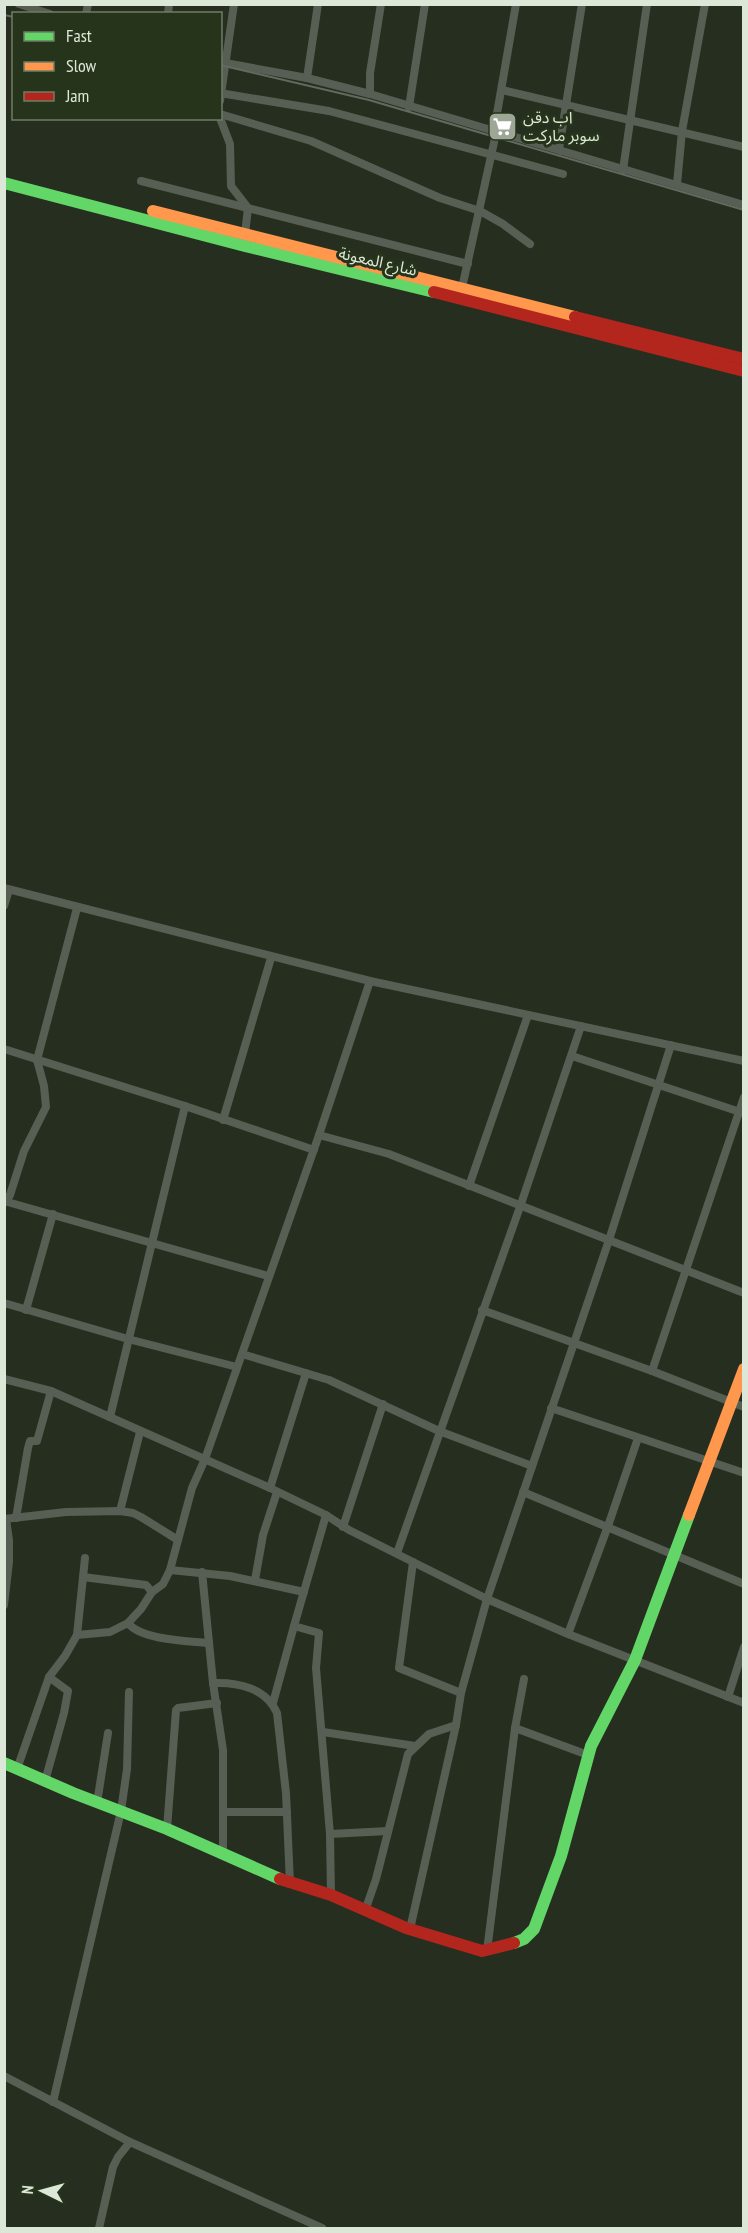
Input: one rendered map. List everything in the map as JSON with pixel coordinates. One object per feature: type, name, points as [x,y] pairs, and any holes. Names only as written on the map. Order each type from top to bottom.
[{"type":"main road","name":"شارع المعونة","points":[[4,173],[744,359]]},
{"type":"main road","name":"شارع المعونة","points":[[4,183],[244,246],[744,371]]},
{"type":"main road","points":[[4,1763],[97,1803],[167,1829],[290,1884],[331,1895],[410,1929],[477,1950],[487,1951],[517,1943],[529,1936],[534,1929],[561,1856],[588,1755],[599,1727],[635,1660],[744,1369]]},
{"type":"street","points":[[19,4],[44,12]]},
{"type":"street","points":[[222,79],[234,4]]},
{"type":"street","points":[[307,78],[318,4]]},
{"type":"street","points":[[370,94],[370,73],[381,4]]},
{"type":"street","points":[[409,107],[425,4]]},
{"type":"street","points":[[462,288],[496,133],[495,126],[516,4]]},
{"type":"street","points":[[561,151],[559,149],[582,4]]},
{"type":"street","points":[[623,170],[647,4]]},
{"type":"street","points":[[677,184],[682,132],[705,4]]},
{"type":"street","points":[[223,63],[307,78],[370,94],[744,205]]},
{"type":"street","points":[[502,90],[744,147]]},
{"type":"street","points":[[222,95],[329,111],[563,174]]},
{"type":"street","points":[[222,117],[311,141],[440,198],[480,211],[503,224],[530,244]]},
{"type":"street","points":[[221,120],[230,144],[231,186],[248,208],[245,234]]},
{"type":"street","points":[[141,181],[468,264]]},
{"type":"street","points":[[4,906],[7,889],[271,958],[370,981],[744,1060]]},
{"type":"street","points":[[77,908],[37,1060],[44,1086],[46,1107],[24,1151],[10,1195],[5,1202],[268,1276]]},
{"type":"street","points":[[223,1120],[271,958]]},
{"type":"street","points":[[77,1635],[110,1632],[128,1623],[152,1592],[163,1584],[170,1570],[192,1488],[205,1459],[314,1150],[370,981]]},
{"type":"street","points":[[469,1186],[528,1015]]},
{"type":"street","points":[[397,1553],[582,1026]]},
{"type":"street","points":[[410,1929],[456,1725],[461,1693],[487,1599],[609,1240],[671,1045]]},
{"type":"street","points":[[4,1049],[185,1106],[314,1150]]},
{"type":"street","points":[[572,1056],[741,1112]]},
{"type":"street","points":[[652,1371],[741,1112],[744,1097]]},
{"type":"street","points":[[110,1417],[185,1106]]},
{"type":"street","points":[[319,1135],[389,1154],[744,1293]]},
{"type":"street","points":[[26,1310],[53,1214]]},
{"type":"street","points":[[4,1303],[128,1339],[237,1367]]},
{"type":"street","points":[[482,1310],[574,1342],[744,1407]]},
{"type":"street","points":[[242,1354],[329,1380],[440,1431],[532,1466]]},
{"type":"street","points":[[255,1580],[273,1490],[306,1373]]},
{"type":"street","points":[[4,1379],[51,1391],[326,1515],[343,1527],[487,1599],[568,1634],[744,1703]]},
{"type":"street","points":[[16,1518],[28,1448],[30,1441],[37,1441],[51,1391]]},
{"type":"street","points":[[343,1527],[383,1404]]},
{"type":"street","points":[[551,1408],[744,1473]]},
{"type":"street","points":[[120,1511],[140,1432]]},
{"type":"street","points":[[568,1634],[638,1438]]},
{"type":"street","points":[[523,1492],[744,1584]]},
{"type":"street","points":[[4,1605],[9,1562],[9,1540],[5,1519],[66,1512],[133,1512],[178,1540]]},
{"type":"street","points":[[273,1703],[326,1515]]},
{"type":"street","points":[[17,1769],[49,1677],[77,1635],[85,1558]]},
{"type":"street","points":[[413,1562],[399,1668],[461,1693]]},
{"type":"street","points":[[170,1570],[255,1580],[304,1592]]},
{"type":"street","points":[[202,1572],[208,1643],[223,1750],[223,1854]]},
{"type":"street","points":[[83,1577],[146,1585],[152,1592]]},
{"type":"street","points":[[128,1623],[133,1630],[146,1634],[208,1643]]},
{"type":"street","points":[[294,1626],[319,1633],[316,1668],[330,1834],[331,1895]]},
{"type":"street","points":[[728,1697],[744,1647]]},
{"type":"street","points":[[45,1781],[62,1722],[68,1691],[49,1677]]},
{"type":"street","points":[[487,1951],[515,1728],[524,1678]]},
{"type":"street","points":[[213,1683],[240,1683],[265,1696],[273,1703],[279,1720],[287,1812],[290,1884]]},
{"type":"street","points":[[53,2102],[121,1811],[127,1769],[129,1692]]},
{"type":"street","points":[[167,1829],[176,1710],[217,1703]]},
{"type":"street","points":[[365,1911],[376,1879],[405,1760],[415,1746],[429,1734],[456,1725]]},
{"type":"street","points":[[515,1728],[588,1755]]},
{"type":"street","points":[[323,1732],[415,1746]]},
{"type":"street","points":[[97,1803],[108,1733]]},
{"type":"street","points":[[223,1812],[287,1812]]},
{"type":"street","points":[[330,1834],[387,1831]]},
{"type":"street","points":[[4,2076],[130,2142],[322,2229]]},
{"type":"street","points":[[99,2229],[113,2167],[117,2157],[130,2142]]},
{"type":"railway","points":[[4,15],[12,17]]},
{"type":"railway","points":[[222,65],[369,100],[744,210]]},
{"type":"traffic: fast","points":[[4,183],[245,246],[434,292]]},
{"type":"traffic: fast","points":[[514,1943],[524,1939],[534,1929],[561,1856],[591,1746],[635,1660],[689,1515]]},
{"type":"traffic: fast","points":[[4,1763],[73,1793],[167,1829],[280,1879]]},
{"type":"traffic: slow","points":[[153,211],[575,317]]},
{"type":"traffic: slow","points":[[689,1515],[744,1369]]},
{"type":"traffic: jam","points":[[434,292],[744,371]]},
{"type":"traffic: jam","points":[[575,317],[744,359]]},
{"type":"traffic: jam","points":[[280,1879],[331,1895],[406,1928],[482,1951],[514,1943]]},
{"type":"place","name":"اب دقن سوبر ماركت","points":[[502,126]]}]
